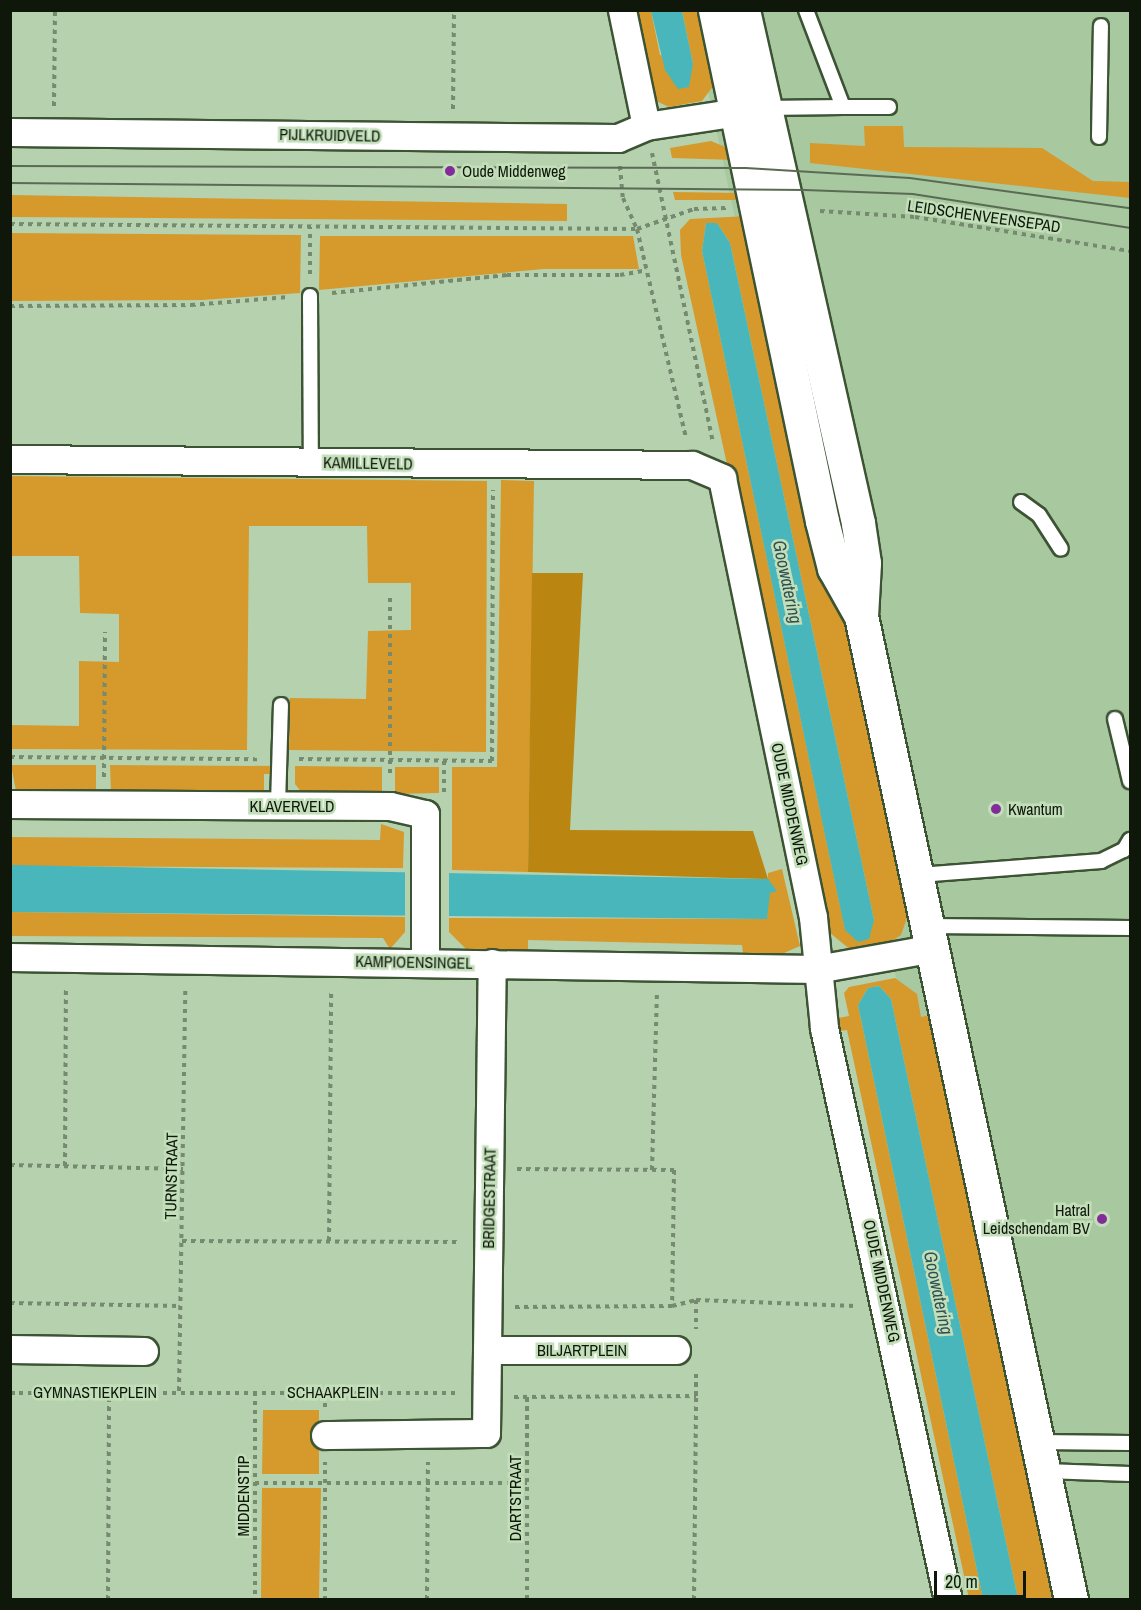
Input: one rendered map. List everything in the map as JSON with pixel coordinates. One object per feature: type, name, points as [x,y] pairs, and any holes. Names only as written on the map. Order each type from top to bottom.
[{"type":"street","points":[[622,10],[646,126]]},
{"type":"street","points":[[715,10],[749,110],[858,523],[864,563],[861,616],[932,937],[1071,1599]]},
{"type":"street","points":[[743,10],[755,208],[834,568],[861,616]]},
{"type":"street","name":"PIJLKRUIDVELD","points":[[10,132],[618,138],[646,126],[749,110]]},
{"type":"street","name":"KAMILLEVELD","points":[[10,459],[692,465],[722,478]]},
{"type":"street","name":"OUDE MIDDENWEG","points":[[722,478],[813,917],[824,1028],[948,1599]]},
{"type":"street","name":"KLAVERVELD","points":[[10,804],[390,806],[425,814],[424,962]]},
{"type":"street","name":"KAMPIOENSINGEL","points":[[10,957],[658,964],[817,969],[932,937]]},
{"type":"street","name":"BRIDGESTRAAT","points":[[429,1434],[486,1433],[492,963]]},
{"type":"street","points":[[10,1349],[144,1351]]},
{"type":"street","name":"BILJARTPLEIN","points":[[487,1350],[676,1350]]},
{"type":"street","points":[[325,1435],[429,1434]]},
{"type":"lane","points":[[806,10],[843,107]]},
{"type":"lane","points":[[1099,137],[1101,26]]},
{"type":"lane","points":[[749,110],[889,107]]},
{"type":"lane","points":[[310,296],[310,462]]},
{"type":"lane","points":[[1020,502],[1039,515],[1061,549]]},
{"type":"lane","points":[[278,806],[281,705]]},
{"type":"lane","points":[[1115,719],[1131,782]]},
{"type":"lane","points":[[918,875],[1101,861],[1124,850],[1131,840]]},
{"type":"lane","points":[[932,937],[1131,928]]},
{"type":"lane","points":[[1042,1456],[1131,1443]]},
{"type":"lane","points":[[1042,1456],[1131,1474]]},
{"type":"path","points":[[53,133],[55,10]]},
{"type":"path","points":[[453,136],[454,10]]},
{"type":"path","points":[[646,126],[722,478]]},
{"type":"path","points":[[10,224],[637,229],[666,223],[694,209],[755,208]]},
{"type":"path","name":"LEIDSCHENVEENSEPAD","points":[[833,212],[915,217],[1131,251]]},
{"type":"path","points":[[310,227],[310,296]]},
{"type":"path","points":[[10,757],[492,761],[492,492]]},
{"type":"path","points":[[390,598],[390,806]]},
{"type":"path","points":[[104,805],[105,632]]},
{"type":"path","points":[[64,1166],[67,958]]},
{"type":"path","name":"TURNSTRAAT","points":[[179,1391],[185,960]]},
{"type":"path","points":[[329,1241],[332,961]]},
{"type":"path","points":[[652,1170],[658,964]]},
{"type":"path","points":[[10,1165],[183,1169]]},
{"type":"path","points":[[489,1169],[674,1170],[672,1306]]},
{"type":"path","points":[[182,1241],[489,1242]]},
{"type":"path","points":[[488,1307],[672,1306],[696,1300],[859,1306]]},
{"type":"path","points":[[10,1303],[179,1306]]},
{"type":"path","name":"SCHAAKPLEIN","points":[[179,1391],[467,1393],[486,1398]]},
{"type":"path","name":"GYMNASTIEKPLEIN","points":[[10,1393],[179,1391]]},
{"type":"path","name":"MIDDENSTIP","points":[[255,1392],[255,1599]]},
{"type":"path","points":[[108,1599],[110,1393]]},
{"type":"path","points":[[325,1393],[325,1599]]},
{"type":"path","points":[[694,1599],[696,1396]]},
{"type":"path","name":"DARTSTRAAT","points":[[527,1397],[527,1599]]},
{"type":"path","points":[[427,1599],[429,1434]]},
{"type":"path","points":[[255,1483],[527,1483]]},
{"type":"shaded area","points":[[632,11],[651,11],[660,55],[693,64],[682,11],[708,11],[717,81],[702,101],[669,107],[656,101]]},
{"type":"shaded area","points":[[691,11],[1130,11],[1130,1599],[1028,1599]]},
{"type":"shaded area","points":[[864,126],[903,126],[904,147],[1042,148],[1093,181],[1130,182],[1130,198],[810,163],[810,143],[865,146]]},
{"type":"shaded area","points":[[711,141],[730,149],[735,160],[672,158],[670,148]]},
{"type":"shaded area","points":[[673,192],[743,193],[745,200],[675,200]]},
{"type":"shaded area","points":[[11,195],[567,204],[567,221],[11,217]]},
{"type":"shaded area","points":[[748,216],[848,620],[907,918],[901,935],[885,945],[852,951],[830,933],[681,255],[680,230],[690,219]],"holes":[[[706,223],[717,223],[730,243],[874,920],[858,941],[845,929],[702,251]]]},
{"type":"shaded area","points":[[11,233],[301,235],[300,293],[202,300],[11,301]]},
{"type":"shaded area","points":[[320,236],[633,236],[639,269],[544,269],[319,290]]},
{"type":"shaded area","points":[[11,476],[487,481],[486,752],[289,750],[290,698],[366,699],[368,631],[411,630],[411,583],[368,583],[367,526],[249,526],[247,750],[11,749],[11,725],[79,726],[79,661],[119,662],[119,614],[80,613],[79,556],[11,556]]},
{"type":"shaded area","points":[[501,480],[534,481],[528,872],[452,870],[452,767],[497,767]]},
{"type":"shaded area","points":[[532,573],[583,573],[570,830],[753,831],[768,879],[528,872]]},
{"type":"shaded area","points":[[11,765],[96,765],[96,791],[16,791]]},
{"type":"shaded area","points":[[110,765],[275,766],[275,774],[264,774],[264,793],[111,792]]},
{"type":"shaded area","points":[[295,766],[382,767],[382,794],[302,793],[295,784]]},
{"type":"shaded area","points":[[395,767],[439,767],[439,793],[395,794]]},
{"type":"shaded area","points":[[381,824],[404,832],[403,868],[11,866],[11,837],[380,840]]},
{"type":"shaded area","points":[[782,869],[800,946],[784,953],[743,953],[742,945],[528,940],[528,950],[467,950],[449,932],[449,918],[767,919],[768,873]]},
{"type":"shaded area","points":[[11,912],[405,917],[405,932],[390,949],[383,938],[11,936]]},
{"type":"shaded area","points":[[895,978],[917,994],[921,1017],[930,1015],[1054,1599],[1018,1599],[891,999],[879,986],[868,988],[858,1005],[983,1599],[969,1599],[847,1030],[840,1031],[838,1018],[849,1016],[844,993],[849,987]]},
{"type":"shaded area","points":[[263,1410],[319,1410],[319,1474],[262,1474]]},
{"type":"shaded area","points":[[262,1488],[321,1488],[319,1599],[261,1599]]},
{"type":"water","points":[[651,11],[682,11],[693,64],[689,87],[678,89],[665,70]]},
{"type":"water","name":"Goowatering","points":[[706,223],[717,223],[730,243],[874,920],[869,939],[858,942],[845,930],[702,251]]},
{"type":"water","points":[[11,865],[768,879],[777,891],[770,893],[767,919],[11,912]]},
{"type":"water","name":"Goowatering","points":[[879,986],[891,999],[1018,1599],[983,1599],[858,1005],[868,988]]},
{"type":"pier","points":[[405,865],[449,867],[449,921],[405,920]]},
{"type":"tram line","points":[[10,166],[746,168],[910,178],[1130,208]]},
{"type":"tram line","points":[[10,183],[805,190],[913,194],[1130,228]]},
{"type":"place","name":"Oude Middenweg","points":[[450,171]]},
{"type":"place","name":"Kwantum","points":[[996,809]]},
{"type":"place","name":"Hatral Leidschendam BV","points":[[1102,1219]]}]
